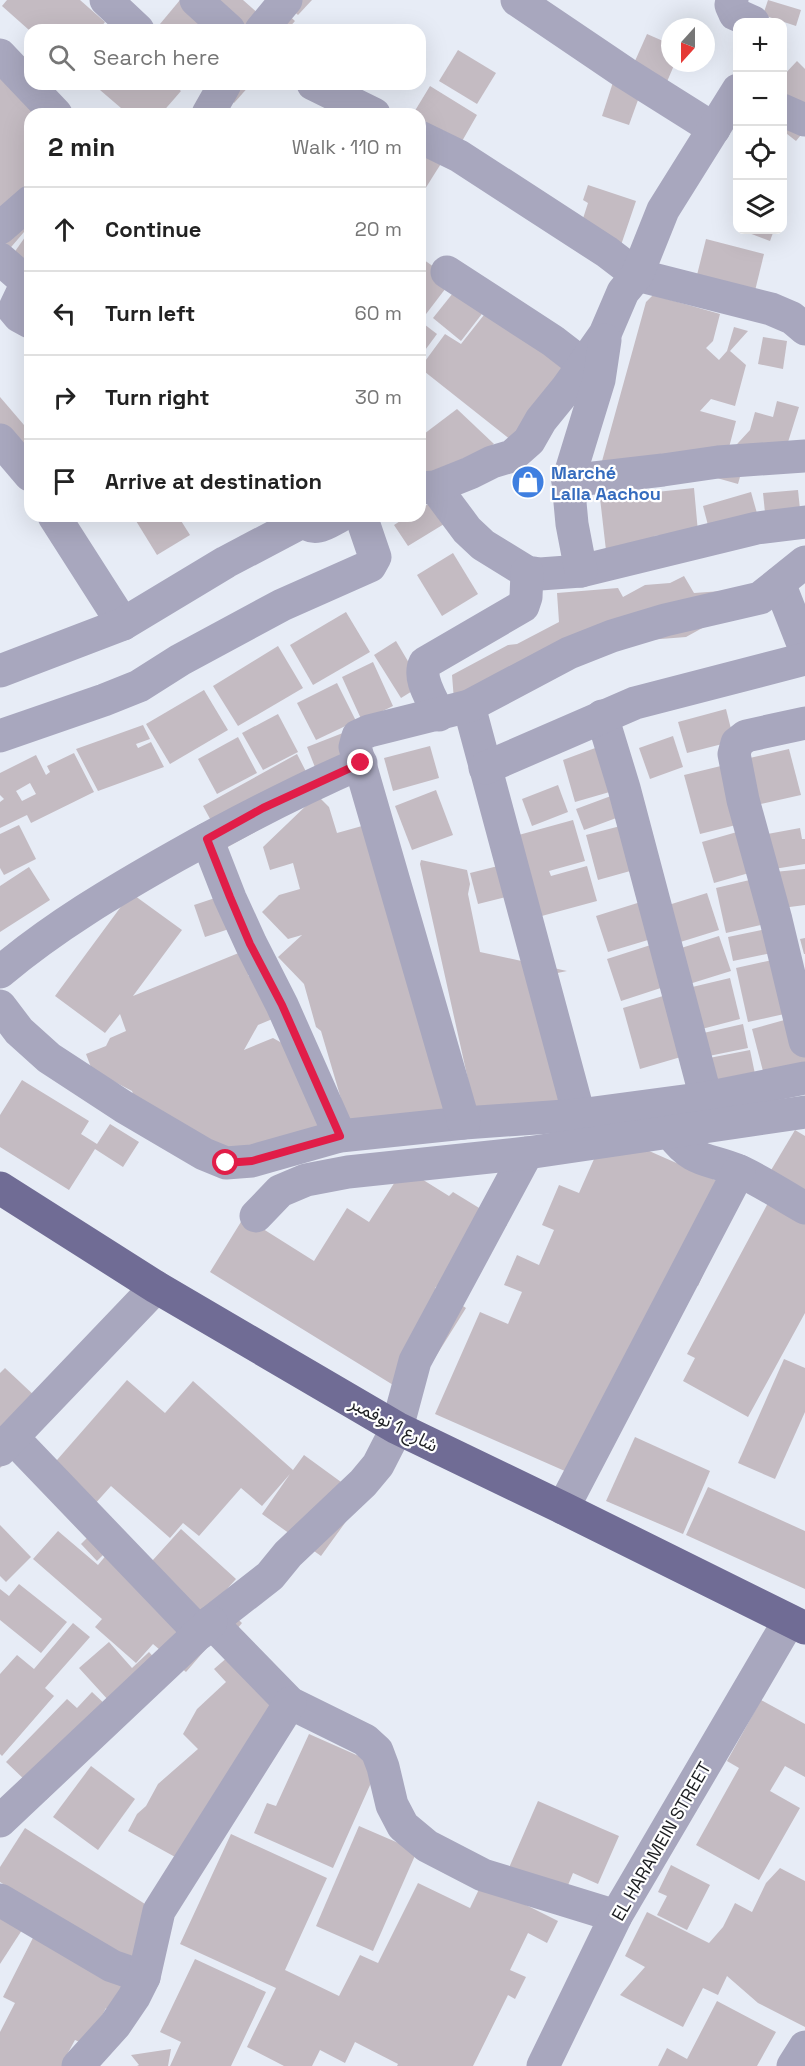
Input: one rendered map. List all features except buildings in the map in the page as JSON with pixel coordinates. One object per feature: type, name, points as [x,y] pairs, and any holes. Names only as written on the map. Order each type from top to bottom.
[{"type":"main road","name":"شارع 1 نوفمبر","points":[[0,1188],[156,1287],[397,1428],[797,1625]]},
{"type":"street","points":[[106,0],[132,24]]},
{"type":"street","points":[[196,0],[222,24]]},
{"type":"street","points":[[266,24],[286,0]]},
{"type":"street","points":[[517,0],[625,73],[714,129]]},
{"type":"street","points":[[732,0],[731,5],[735,14],[744,18]]},
{"type":"street","points":[[0,55],[24,80]]},
{"type":"street","points":[[33,90],[50,108]]},
{"type":"street","points":[[325,90],[362,108]]},
{"type":"street","points":[[733,98],[694,157],[663,210],[637,275],[617,302],[605,334],[541,420],[529,441],[513,456],[427,487],[483,545],[527,572],[552,574],[581,572],[757,528],[805,522]]},
{"type":"street","points":[[787,112],[805,120]]},
{"type":"street","points":[[426,140],[459,156],[607,252],[637,275],[771,309],[792,318],[805,329]]},
{"type":"street","points":[[0,228],[24,207]]},
{"type":"street","points":[[0,258],[22,278],[24,286],[15,310],[24,319]]},
{"type":"street","points":[[447,272],[553,341],[584,365]]},
{"type":"street","points":[[581,572],[572,524],[568,481],[599,380],[605,334]]},
{"type":"street","points":[[0,440],[24,468]]},
{"type":"street","points":[[568,481],[718,462],[805,456]]},
{"type":"street","points":[[57,522],[123,624]]},
{"type":"street","points":[[0,671],[123,624],[298,522]]},
{"type":"street","points":[[306,522],[309,526],[315,527],[326,522]]},
{"type":"street","points":[[0,736],[139,686],[180,660],[282,605],[370,566],[375,557],[363,522]]},
{"type":"street","points":[[464,1123],[355,747],[358,736],[362,733],[454,710],[569,653],[612,636],[665,620],[760,598],[805,562]]},
{"type":"street","points":[[527,572],[526,597],[523,606],[435,656],[423,666],[422,677],[454,710],[485,768],[579,1115]]},
{"type":"street","points":[[779,583],[805,649]]},
{"type":"street","points":[[485,768],[635,703],[805,658]]},
{"type":"street","points":[[602,716],[624,788],[706,1098]]},
{"type":"street","points":[[805,723],[746,736],[737,743],[734,754],[743,800],[776,920],[805,1041]]},
{"type":"street","points":[[0,972],[28,948],[87,907],[263,808],[361,763]]},
{"type":"street","points":[[207,839],[250,944],[282,1005],[340,1136]]},
{"type":"street","points":[[0,1006],[19,1031],[49,1058],[124,1107],[214,1159],[226,1163],[252,1161],[340,1136],[464,1123],[579,1115],[706,1098],[805,1078]]},
{"type":"street","points":[[256,1216],[280,1191],[306,1180],[348,1172],[527,1153],[805,1112]]},
{"type":"street","points":[[671,1133],[692,1155],[704,1161],[739,1171],[805,1208]]},
{"type":"street","points":[[0,1821],[205,1627],[270,1576],[288,1554],[363,1483],[378,1465],[397,1428],[415,1361],[527,1153]]},
{"type":"street","points":[[562,1508],[739,1171]]},
{"type":"street","points":[[156,1287],[6,1444],[290,1703],[365,1740],[377,1751],[392,1805],[403,1826],[427,1846],[483,1875],[616,1916]]},
{"type":"street","name":"EL HARAMEIN STREET","points":[[543,2066],[616,1916],[797,1625]]},
{"type":"street","points":[[78,2066],[115,2025],[134,1997],[144,1977],[159,1911],[290,1703]]},
{"type":"street","points":[[0,1900],[112,1966],[144,1977]]},
{"type":"street","points":[[793,2066],[805,2047]]},
{"type":"place","name":"Marché Lalla Aachou","points":[[528,482]]},
{"type":"route","points":[[226,1163],[252,1161],[340,1136],[282,1005],[250,944],[207,839],[263,808],[361,763]]}]
